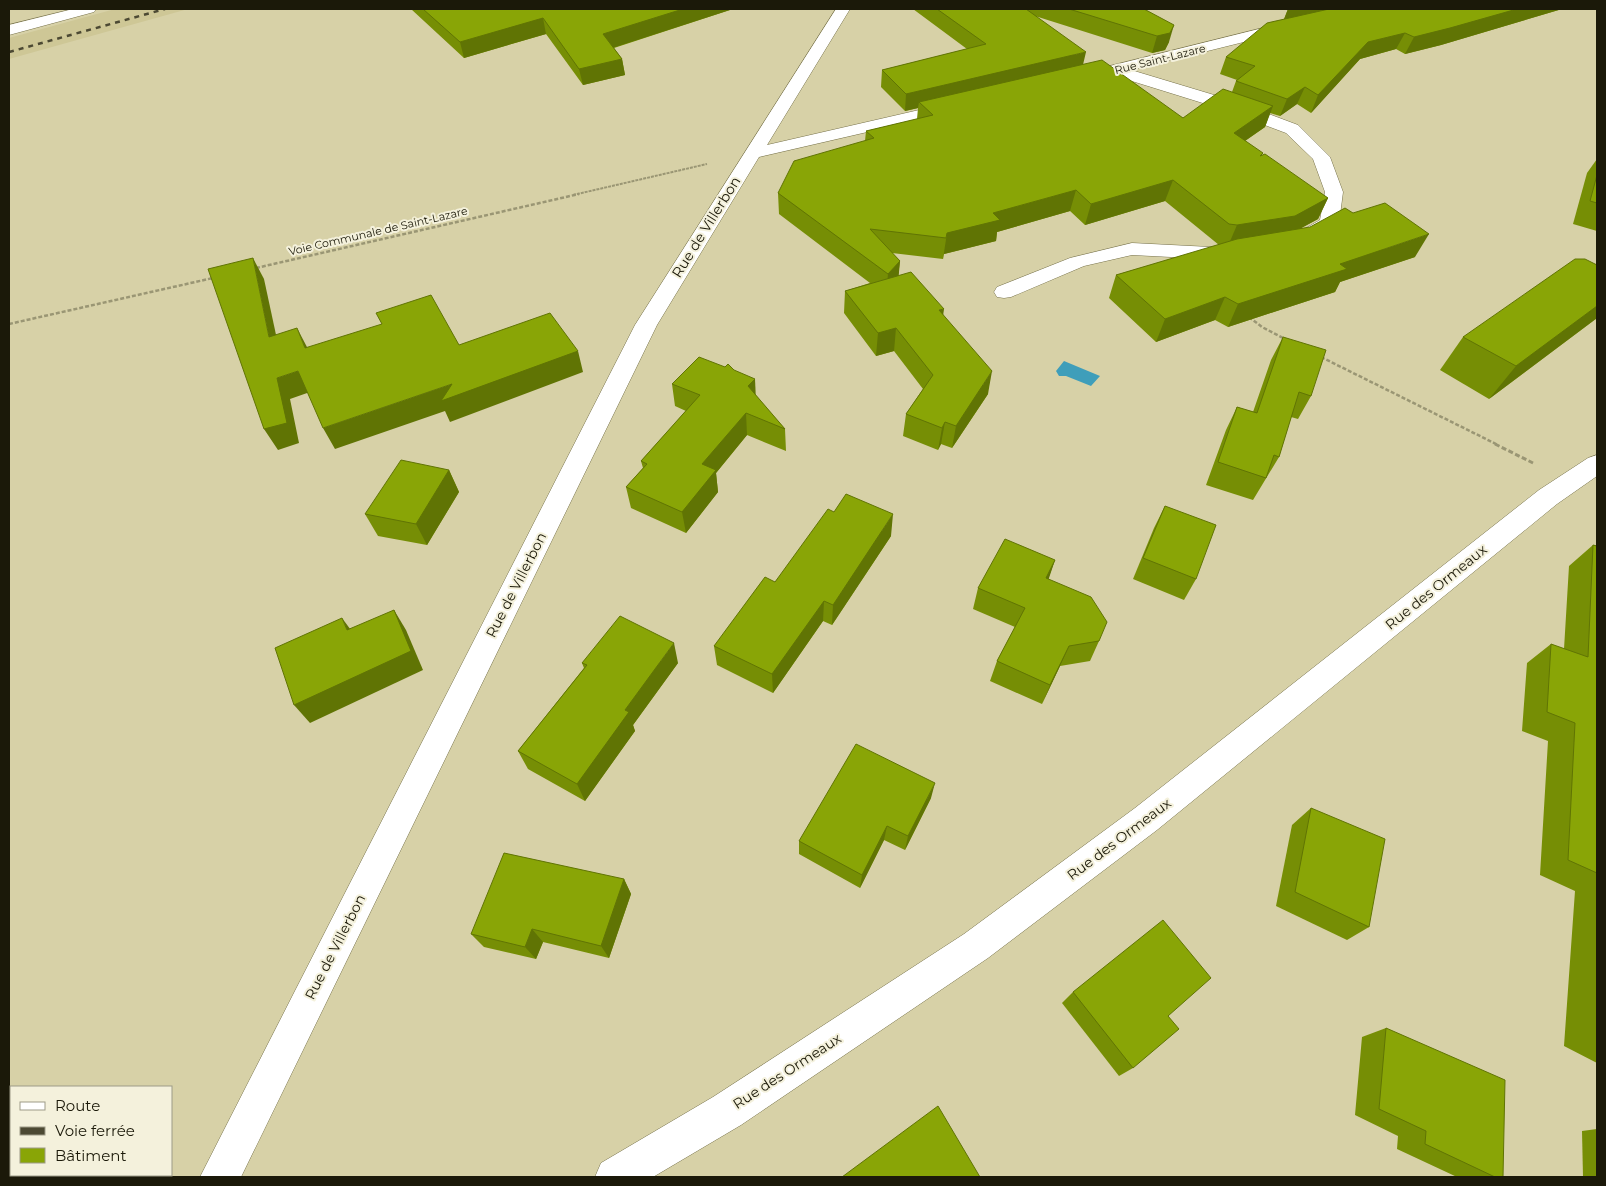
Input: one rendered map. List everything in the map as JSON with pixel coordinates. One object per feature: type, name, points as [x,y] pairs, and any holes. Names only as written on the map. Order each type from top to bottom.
[{"type":"street","points":[[9,30],[89,9]]},
{"type":"street","name":"Rue de Villerbon","points":[[220,1177],[646,325],[843,9]]},
{"type":"street","name":"Rue Saint-Lazare","points":[[1093,75],[1306,23]]},
{"type":"street","points":[[1112,70],[1228,105],[1292,129],[1321,157],[1334,192],[1329,223],[1291,244]]},
{"type":"street","points":[[751,154],[970,103]]},
{"type":"street","points":[[1004,292],[1077,262],[1132,249],[1228,254],[1246,252]]},
{"type":"street","name":"Rue des Ormeaux","points":[[615,1177],[727,1110],[976,946],[1146,819],[1548,497],[1597,464]]},
{"type":"path","name":"Voie Communale de Saint-Lazare","points":[[250,269],[751,154]]},
{"type":"path","points":[[9,324],[221,276]]},
{"type":"path","points":[[1246,315],[1262,327],[1288,340]]},
{"type":"path","points":[[1315,354],[1571,482]]},
{"type":"shaded area","points":[[115,9],[188,9],[9,59],[9,38]]},
{"type":"water","points":[[1064,361],[1100,376],[1091,386],[1066,376],[1059,376],[1056,371]]},
{"type":"building","points":[[423,9],[683,9],[603,34],[622,59],[579,69],[543,18],[460,42]]},
{"type":"building","points":[[937,9],[1026,9],[1086,52],[906,94],[882,70],[986,44]]},
{"type":"building","points":[[1069,9],[1144,9],[1174,25],[1170,33],[1157,36]]},
{"type":"building","points":[[1329,9],[1517,9],[1414,37],[1405,33],[1368,42],[1318,95],[1305,87],[1287,99],[1236,81],[1255,66],[1226,57],[1267,23]]},
{"type":"building","points":[[1102,60],[1183,118],[1223,89],[1273,106],[1234,133],[1263,153],[1260,156],[1265,154],[1328,198],[1295,216],[1237,225],[1229,224],[1173,180],[1091,204],[1076,190],[993,213],[1000,220],[947,233],[946,238],[870,229],[900,261],[888,274],[778,193],[794,161],[874,138],[866,131],[933,115],[919,102]]},
{"type":"building","points":[[1597,175],[1597,203],[1590,201]]},
{"type":"building","points":[[1385,203],[1429,234],[1340,264],[1347,269],[1238,304],[1225,297],[1165,319],[1116,275],[1237,239],[1310,227],[1345,208],[1353,213]]},
{"type":"building","points":[[253,258],[269,337],[297,328],[305,348],[382,324],[376,313],[431,295],[459,345],[550,313],[578,351],[441,401],[452,384],[323,428],[298,371],[277,378],[287,423],[264,429],[208,269]]},
{"type":"building","points":[[1575,259],[1585,259],[1597,265],[1597,306],[1516,366],[1463,337]]},
{"type":"building","points":[[911,272],[944,309],[939,310],[992,371],[956,426],[945,422],[942,428],[906,414],[933,375],[896,328],[878,333],[845,291]]},
{"type":"building","points":[[1283,337],[1326,350],[1311,396],[1299,392],[1279,457],[1274,455],[1266,478],[1218,462],[1237,407],[1257,413]]},
{"type":"building","points":[[699,357],[725,367],[728,364],[734,370],[755,379],[748,386],[785,429],[746,413],[702,464],[716,470],[682,512],[626,487],[647,464],[641,461],[700,395],[672,384]]},
{"type":"building","points":[[401,460],[449,470],[416,524],[365,514]]},
{"type":"building","points":[[846,494],[893,514],[833,605],[824,601],[772,674],[714,646],[765,577],[775,582],[828,509],[834,512]]},
{"type":"building","points":[[1165,506],[1216,525],[1196,579],[1143,558]]},
{"type":"building","points":[[1005,539],[1055,560],[1046,578],[1091,597],[1107,622],[1099,641],[1069,646],[1050,685],[997,661],[1025,608],[978,588]]},
{"type":"building","points":[[1593,545],[1597,546],[1597,873],[1568,860],[1575,723],[1547,712],[1551,644],[1588,657]]},
{"type":"building","points":[[394,610],[411,651],[294,705],[275,648],[342,618],[347,630]]},
{"type":"building","points":[[620,616],[674,643],[625,710],[629,712],[577,784],[518,751],[587,665],[582,663]]},
{"type":"building","points":[[856,744],[935,783],[908,836],[887,826],[862,875],[799,841]]},
{"type":"building","points":[[1311,808],[1385,839],[1369,927],[1295,892]]},
{"type":"building","points":[[504,853],[624,879],[601,946],[532,929],[525,947],[471,934]]},
{"type":"building","points":[[1163,920],[1211,978],[1168,1016],[1179,1029],[1133,1068],[1073,992]]},
{"type":"building","points":[[1386,1028],[1505,1080],[1503,1177],[1495,1177],[1425,1144],[1426,1131],[1379,1109]]},
{"type":"building","points":[[938,1106],[980,1177],[842,1177]]},
{"type":"railway","points":[[9,52],[165,9]]}]
